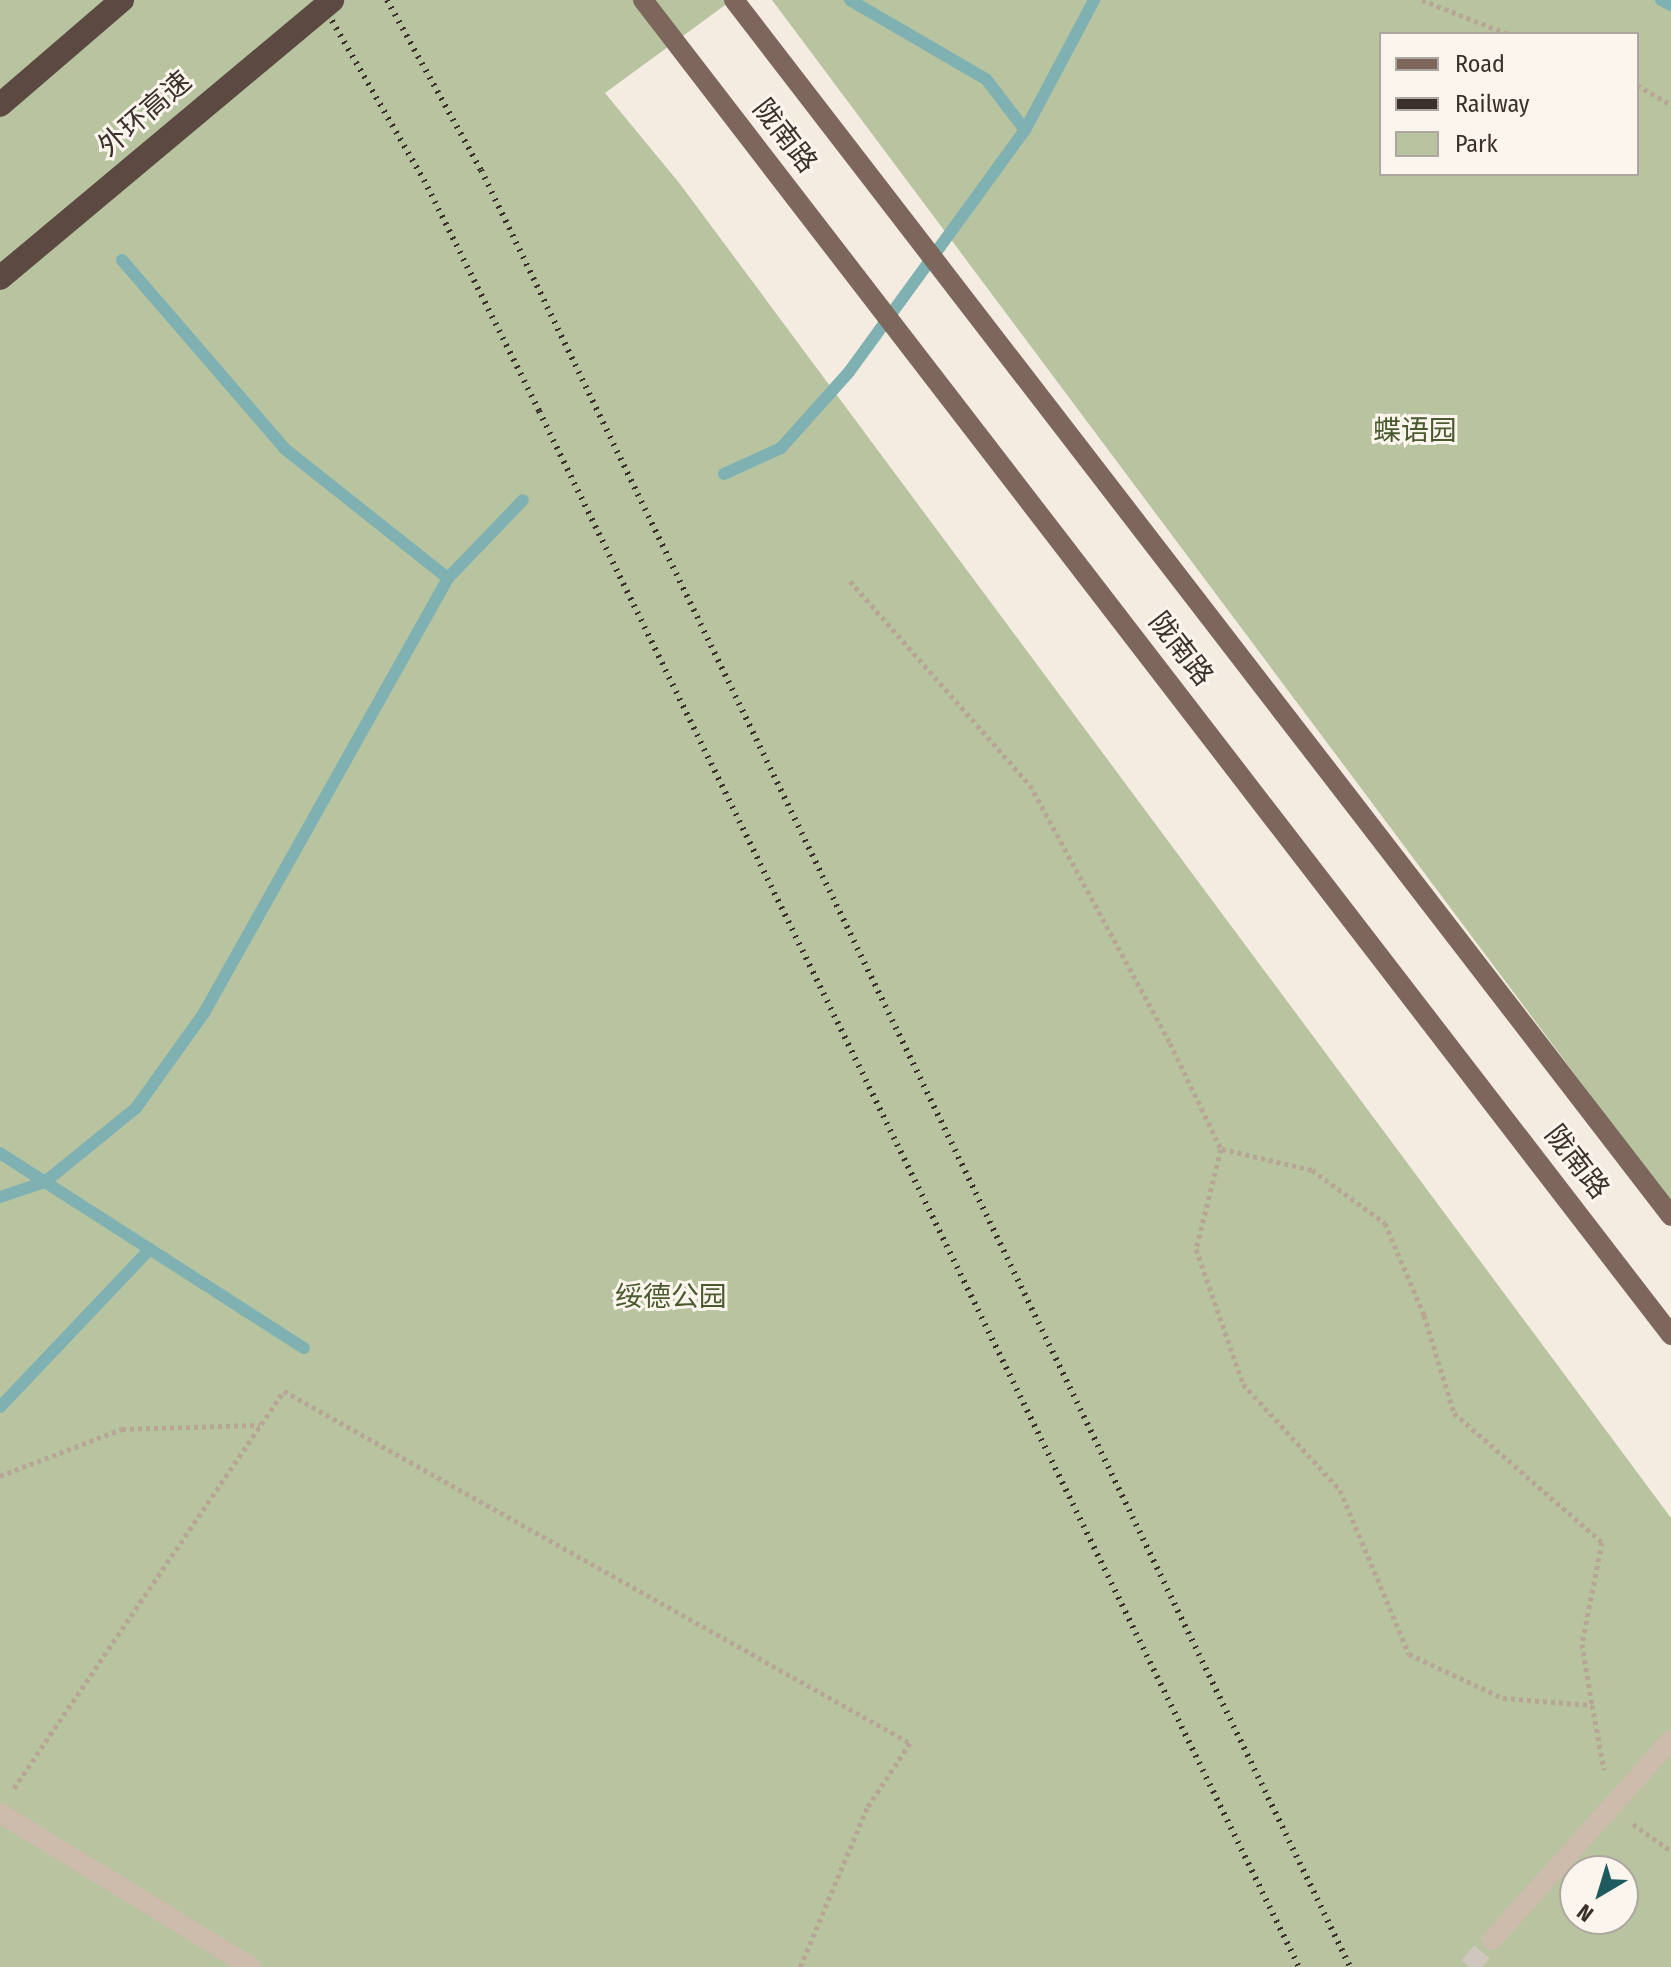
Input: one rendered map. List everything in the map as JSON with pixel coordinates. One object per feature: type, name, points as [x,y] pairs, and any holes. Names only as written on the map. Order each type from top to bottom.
[{"type":"highway","points":[[0,105],[122,0]]},
{"type":"highway","name":"外环高速","points":[[0,278],[332,0]]},
{"type":"main road","name":"陇南路","points":[[643,0],[857,273],[1671,1335]]},
{"type":"main road","name":"陇南路","points":[[734,0],[1671,1216]]},
{"type":"street","points":[[1492,1940],[1671,1740]]},
{"type":"street","points":[[4,1804],[251,1967]]},
{"type":"path","points":[[1422,0],[1503,32]]},
{"type":"path","points":[[1639,86],[1671,105]]},
{"type":"path","points":[[850,581],[1030,785],[1221,1149],[1196,1249],[1243,1384],[1340,1490],[1409,1654],[1503,1698],[1592,1705]]},
{"type":"path","points":[[1221,1149],[1312,1170],[1385,1223],[1424,1315],[1454,1413],[1602,1542],[1582,1644],[1610,1808],[1671,1851]]},
{"type":"path","points":[[4,1804],[284,1391],[910,1743],[867,1808],[800,1967]]},
{"type":"path","points":[[0,1476],[122,1429],[261,1425]]},
{"type":"green space","name":"绥德公园","points":[[0,0],[732,0],[605,93],[680,184],[1671,1518],[1671,1967],[0,1967]]},
{"type":"green space","name":"蝶语园","points":[[772,0],[1671,0],[1671,1203]]},
{"type":"waterway","points":[[850,0],[986,79],[1025,130]]},
{"type":"waterway","points":[[724,474],[781,448],[849,372],[1025,130],[1094,0]]},
{"type":"waterway","points":[[1661,0],[1671,5]]},
{"type":"waterway","points":[[122,260],[285,449],[448,578]]},
{"type":"waterway","points":[[0,1197],[45,1182],[136,1108],[204,1013],[448,578],[523,500]]},
{"type":"waterway","points":[[0,1153],[304,1348]]},
{"type":"waterway","points":[[0,1407],[150,1249]]},
{"type":"tunnel","points":[[1469,1967],[1492,1940]]},
{"type":"railway","points":[[320,0],[424,180],[539,411],[1299,1967]]},
{"type":"railway","points":[[387,0],[481,170],[1350,1967]]}]
